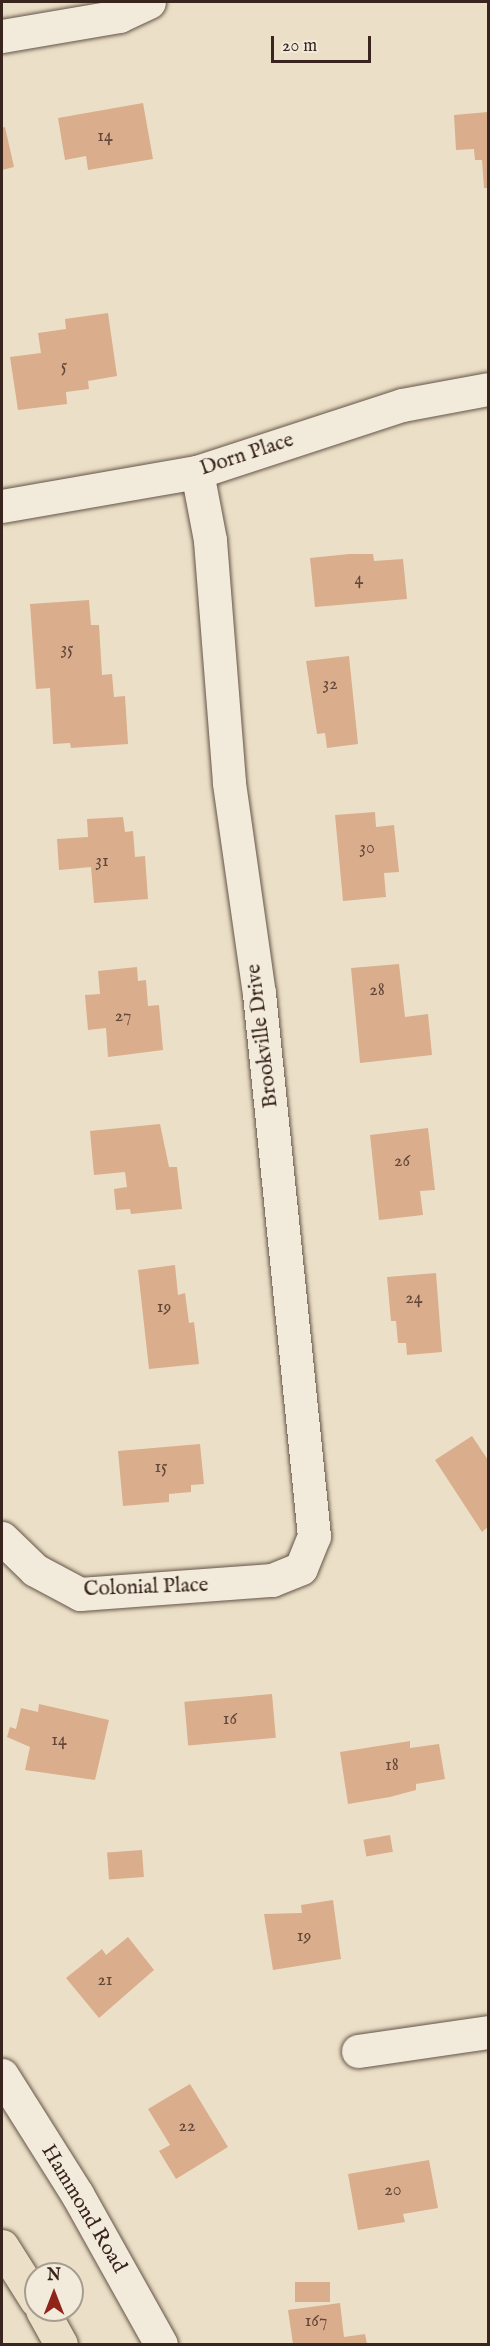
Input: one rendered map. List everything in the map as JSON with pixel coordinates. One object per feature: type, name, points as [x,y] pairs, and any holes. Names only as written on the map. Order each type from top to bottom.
[{"type":"highway","points":[[2,2246],[24,2281]]},
{"type":"highway","points":[[49,2322],[61,2344]]},
{"type":"street","points":[[2,36],[119,16],[149,2]]},
{"type":"street","name":"Dorn Place","points":[[2,506],[197,472],[402,405],[489,390]]},
{"type":"street","name":"Brookville Drive","points":[[197,472],[210,540],[229,782],[259,994],[311,1487],[314,1536],[301,1568],[272,1580]]},
{"type":"street","name":"Colonial Place","points":[[2,1538],[35,1570],[80,1594],[272,1580]]},
{"type":"street","points":[[358,2051],[489,2032]]},
{"type":"street","name":"Hammond Road","points":[[2,2075],[77,2194],[161,2344]]},
{"type":"building","points":[[143,103],[153,159],[88,170],[86,156],[65,160],[58,118]]},
{"type":"building","points":[[488,112],[488,188],[484,188],[482,160],[475,160],[474,149],[456,150],[454,115]]},
{"type":"building","points":[[5,127],[14,167],[2,170],[2,128]]},
{"type":"building","points":[[108,313],[117,376],[88,381],[89,389],[66,392],[67,404],[18,410],[10,357],[41,353],[38,333],[66,329],[65,319]]},
{"type":"building","points":[[373,554],[374,561],[403,559],[407,599],[315,607],[310,558]]},
{"type":"building","points":[[89,600],[91,625],[99,625],[102,675],[112,674],[114,697],[125,696],[128,744],[71,748],[70,743],[53,744],[50,688],[36,689],[30,604]]},
{"type":"building","points":[[349,656],[358,744],[327,748],[325,733],[317,734],[306,661]]},
{"type":"building","points":[[375,812],[376,827],[394,825],[399,872],[384,873],[386,897],[343,901],[335,815]]},
{"type":"building","points":[[123,817],[125,832],[133,831],[135,857],[145,856],[148,899],[94,903],[91,867],[59,870],[57,839],[88,837],[87,819]]},
{"type":"building","points":[[399,964],[405,1017],[428,1014],[432,1055],[360,1063],[351,968]]},
{"type":"building","points":[[137,967],[138,981],[146,980],[148,1006],[159,1005],[163,1050],[108,1057],[106,1028],[88,1030],[85,995],[100,994],[98,971]]},
{"type":"building","points":[[160,1124],[169,1167],[177,1167],[182,1209],[131,1214],[130,1209],[116,1210],[114,1189],[127,1187],[125,1172],[94,1175],[90,1131]]},
{"type":"building","points":[[428,1128],[435,1190],[420,1191],[423,1215],[379,1220],[370,1135]]},
{"type":"building","points":[[175,1265],[178,1295],[185,1293],[189,1323],[194,1322],[199,1364],[149,1369],[138,1270]]},
{"type":"building","points":[[436,1273],[442,1352],[407,1355],[406,1343],[398,1343],[396,1321],[391,1321],[387,1277]]},
{"type":"building","points":[[472,1436],[488,1460],[488,1527],[482,1532],[435,1460]]},
{"type":"building","points":[[200,1444],[204,1484],[191,1485],[191,1492],[169,1494],[169,1502],[123,1506],[118,1451]]},
{"type":"building","points":[[272,1694],[276,1738],[188,1746],[184,1702]]},
{"type":"building","points":[[39,1704],[109,1720],[95,1780],[25,1770],[30,1747],[7,1737],[10,1727],[16,1729],[21,1708],[38,1712]]},
{"type":"building","points":[[410,1741],[410,1748],[439,1744],[445,1779],[416,1784],[416,1790],[390,1797],[348,1804],[340,1752]]},
{"type":"building","points":[[390,1835],[393,1852],[366,1856],[363,1840]]},
{"type":"building","points":[[142,1850],[144,1877],[109,1879],[107,1852]]},
{"type":"building","points":[[333,1900],[341,1959],[273,1970],[264,1914],[302,1913],[301,1905]]},
{"type":"building","points":[[128,1937],[154,1970],[99,2018],[66,1978],[102,1949],[106,1955]]},
{"type":"building","points":[[190,2084],[228,2147],[176,2179],[159,2151],[170,2145],[148,2109]]},
{"type":"building","points":[[429,2160],[438,2208],[403,2214],[405,2222],[358,2230],[348,2174]]},
{"type":"building","points":[[295,2282],[330,2282],[330,2302],[295,2302]]},
{"type":"building","points":[[340,2303],[344,2337],[365,2334],[367,2344],[293,2344],[288,2310]]}]
